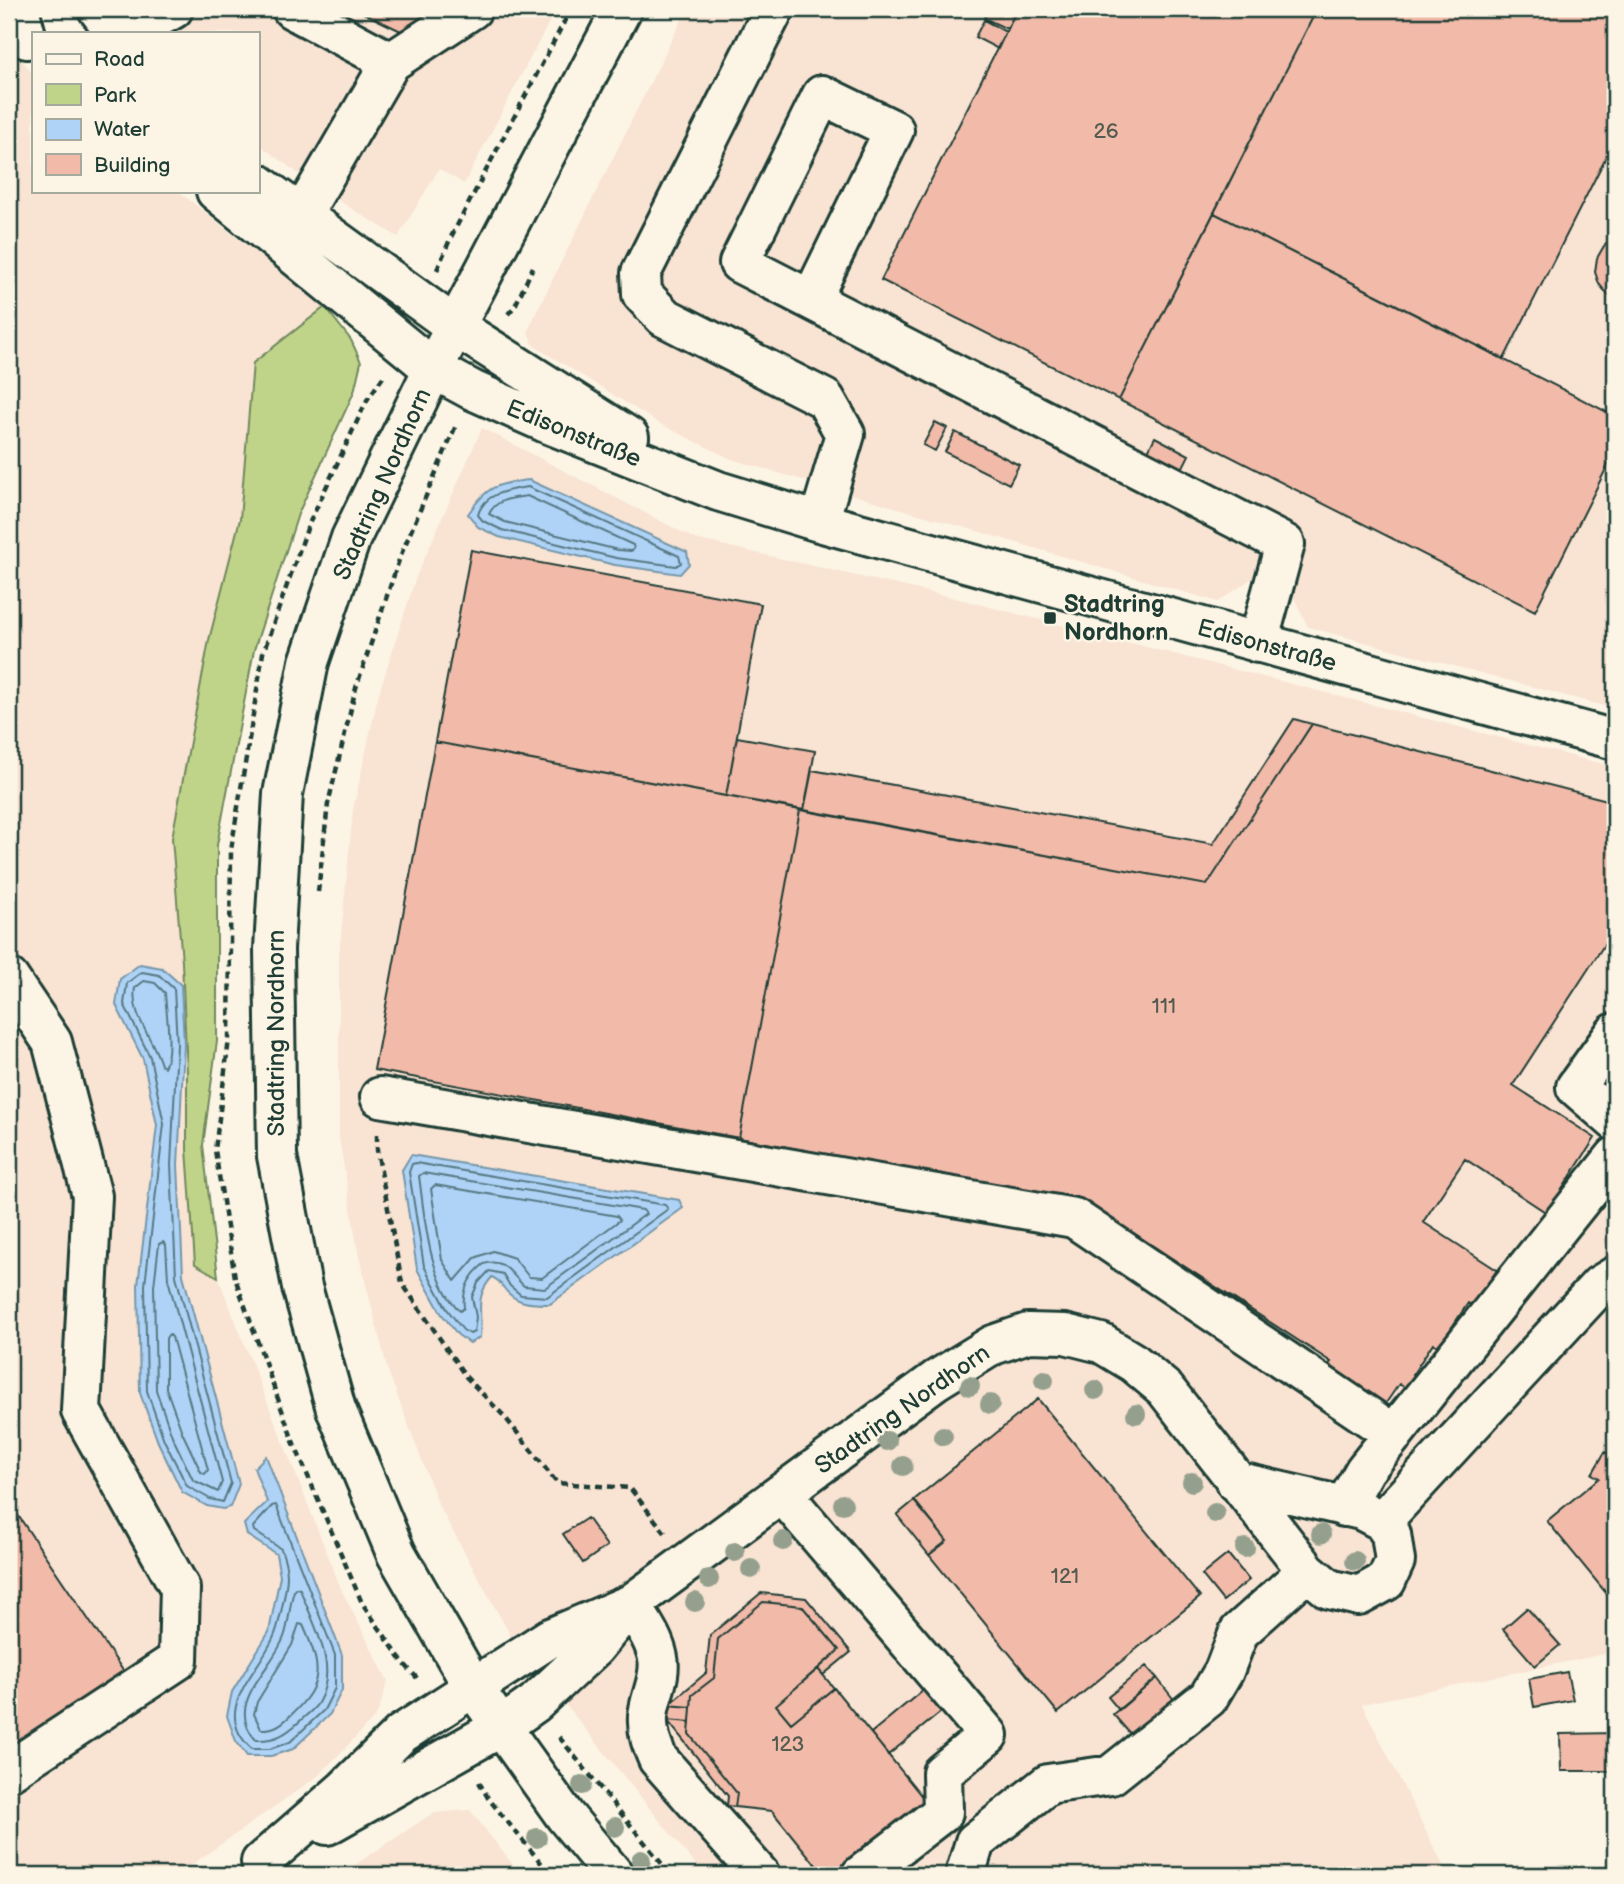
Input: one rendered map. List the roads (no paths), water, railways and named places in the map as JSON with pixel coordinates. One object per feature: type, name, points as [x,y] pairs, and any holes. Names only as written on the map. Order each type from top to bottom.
[{"type":"street","points":[[98,9],[115,32]]},
{"type":"street","points":[[132,32],[173,9]]},
{"type":"street","points":[[292,9],[391,62]]},
{"type":"street","points":[[293,230],[391,62],[472,9]]},
{"type":"street","name":"Stadtring Nordhorn","points":[[614,1875],[565,1816],[474,1686],[396,1553],[336,1409],[302,1287],[277,1156],[274,949],[284,794],[309,662],[351,538],[433,369],[622,9]]},
{"type":"street","points":[[774,9],[641,273],[642,294],[664,317],[825,399],[845,435],[819,522]]},
{"type":"street","points":[[811,300],[894,130],[822,94],[738,263],[1285,544],[1258,643]]},
{"type":"street","name":"Stadtring Nordhorn","points":[[259,186],[293,230],[433,369]]},
{"type":"street","name":"Stadtring Nordhorn","points":[[218,192],[293,230],[456,327]]},
{"type":"street","name":"Edisonstraße","points":[[456,327],[718,491]]},
{"type":"street","name":"Edisonstraße","points":[[433,369],[512,408],[718,491],[819,522],[1615,740]]},
{"type":"street","points":[[9,978],[52,1042],[92,1196],[81,1410],[180,1587],[178,1660],[9,1771]]},
{"type":"street","points":[[1615,1033],[1576,1087],[1615,1121]]},
{"type":"street","points":[[380,1097],[1074,1218],[1394,1434]]},
{"type":"street","points":[[1344,1507],[1365,1470],[1615,1157]]},
{"type":"street","points":[[1235,1481],[1361,1510],[1382,1521],[1600,1285],[1615,1276]]},
{"type":"street","name":"Stadtring Nordhorn","points":[[501,1727],[550,1691],[595,1647],[631,1604],[936,1380],[993,1345],[1028,1333],[1065,1335],[1101,1343],[1134,1363],[1165,1389],[1307,1571],[1329,1589],[1359,1596],[1386,1581],[1395,1561],[1391,1534],[1382,1521]]},
{"type":"street","points":[[782,1493],[988,1735],[942,1773],[943,1812],[861,1875]]},
{"type":"street","points":[[965,1875],[975,1842],[1048,1784],[1111,1775],[1208,1698],[1224,1671],[1239,1632],[1307,1571]]},
{"type":"street","points":[[631,1604],[653,1641],[659,1661],[657,1683],[648,1716],[649,1740],[658,1759],[760,1875]]},
{"type":"street","name":"Stadtring Nordhorn","points":[[474,1686],[550,1637],[631,1604]]},
{"type":"street","points":[[251,1869],[345,1789],[401,1734],[474,1686]]},
{"type":"street","points":[[251,1869],[501,1727]]},
{"type":"water","points":[[529,480],[687,552],[689,564],[680,574],[615,565],[499,537],[478,527],[468,514],[481,497],[494,488]]},
{"type":"water","points":[[140,964],[162,968],[181,985],[184,1044],[178,1165],[183,1275],[239,1484],[230,1507],[223,1509],[207,1506],[182,1492],[158,1442],[140,1393],[138,1285],[157,1125],[143,1059],[116,1005],[120,979]]},
{"type":"water","points":[[411,1155],[679,1200],[683,1208],[550,1304],[519,1300],[492,1277],[481,1299],[480,1337],[470,1343],[458,1335],[441,1313],[417,1269],[402,1170]]},
{"type":"water","points":[[266,1456],[342,1655],[342,1690],[330,1714],[293,1749],[271,1756],[247,1756],[236,1741],[227,1716],[232,1692],[269,1632],[280,1576],[276,1554],[247,1535],[244,1524],[267,1502],[254,1468]]},
{"type":"place","name":"Stadtring Nordhorn","points":[[1050,618]]}]
